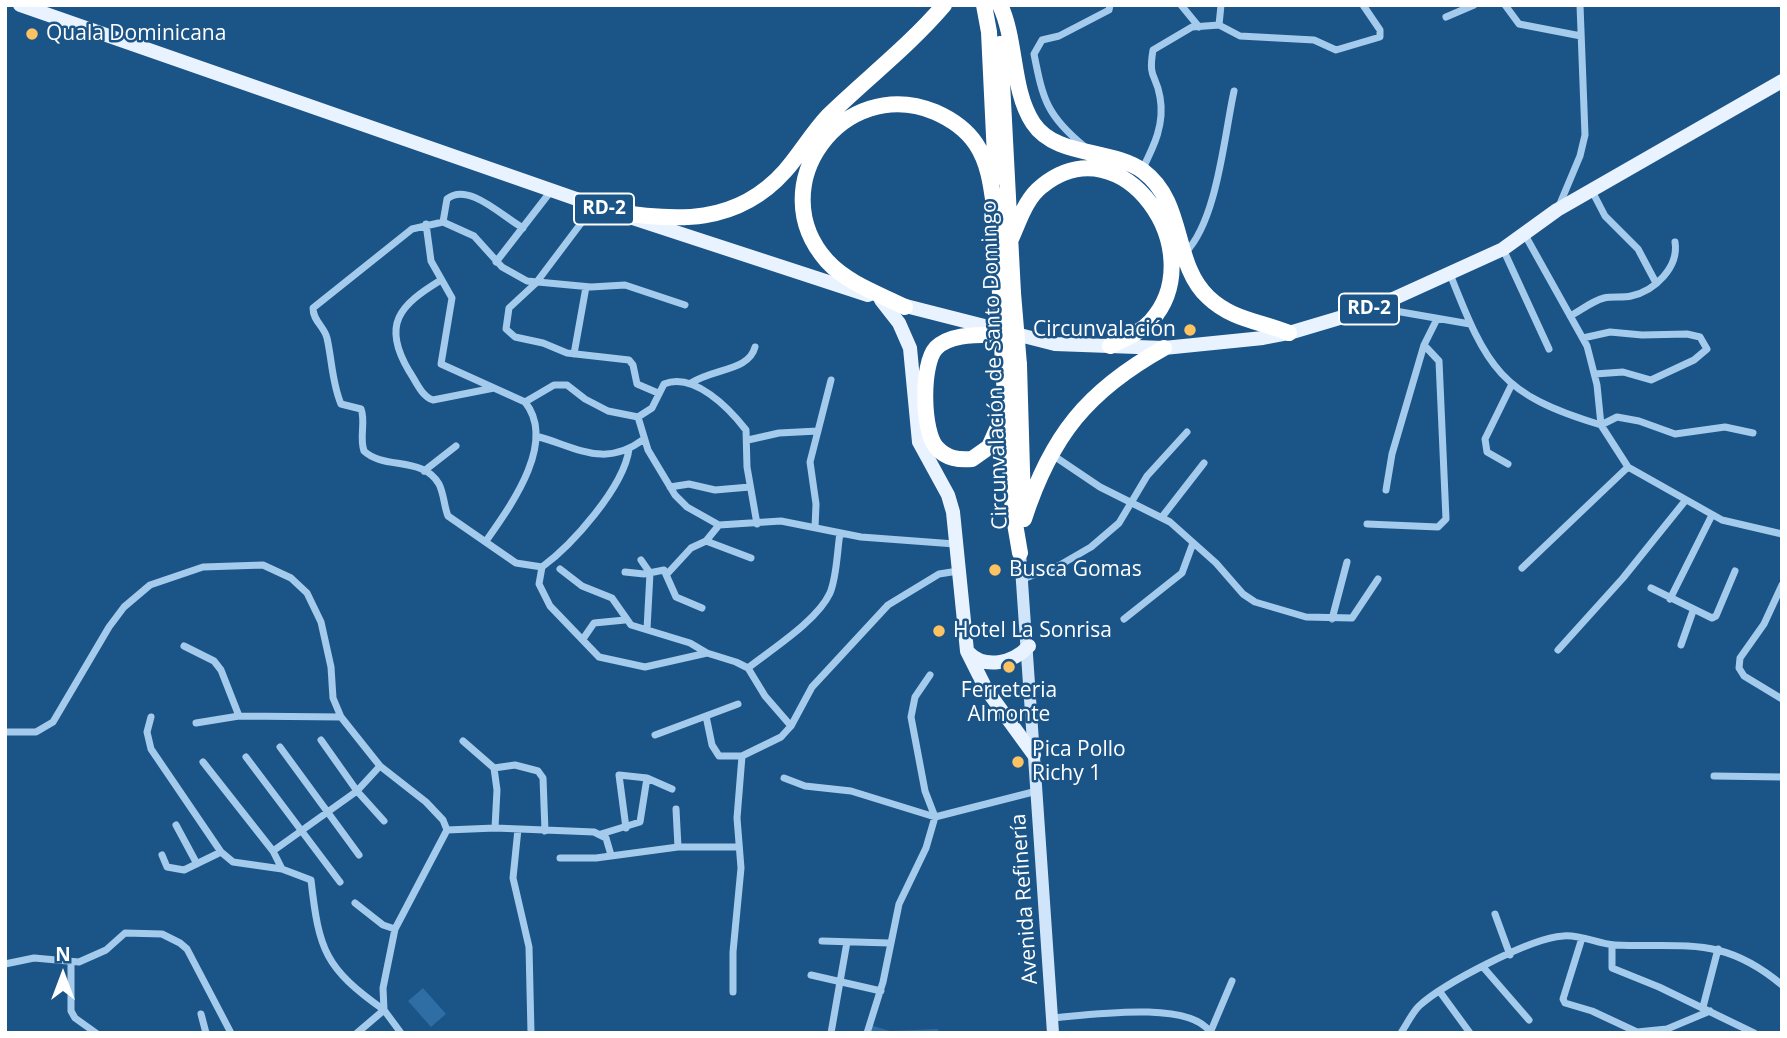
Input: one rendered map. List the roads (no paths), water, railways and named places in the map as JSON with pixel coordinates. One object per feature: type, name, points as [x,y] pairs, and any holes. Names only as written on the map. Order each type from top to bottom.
[{"type":"highway","points":[[611,211],[657,219],[698,218],[737,206],[754,197],[785,171],[827,117],[944,5]]},
{"type":"highway","name":"Circunvalación de Santo Domingo","points":[[984,5],[989,32],[998,226],[1024,519],[1020,553]]},
{"type":"highway","points":[[997,5],[1026,110],[1033,123],[1051,138],[1142,170],[1161,189],[1172,209],[1185,254],[1201,289],[1218,306],[1242,320],[1289,332]]},
{"type":"highway","name":"Circunvalación de Santo Domingo","points":[[997,5],[1004,90],[1010,241],[1006,294]]},
{"type":"highway","points":[[905,307],[863,286],[829,263],[807,228],[803,208],[806,171],[829,132],[844,120],[883,105],[924,108],[947,117],[963,129],[984,159],[998,226]]},
{"type":"highway","points":[[1010,241],[1027,203],[1043,185],[1060,175],[1078,171],[1114,174],[1131,182],[1150,199],[1166,234],[1171,258],[1169,292],[1149,323],[1110,346]]},
{"type":"highway","points":[[1006,409],[989,447],[972,459],[948,457],[936,447],[930,435],[926,381],[931,357],[936,348],[947,341],[959,337],[1010,334]]},
{"type":"highway","points":[[1024,519],[1051,453],[1065,429],[1099,391],[1164,348]]},
{"type":"highway","name":"Circunvalación de Santo Domingo","points":[[1011,365],[1006,409],[1013,512],[1020,553]]},
{"type":"main road","name":"RD-2","points":[[20,5],[611,211],[905,307],[1055,344],[1164,348],[1263,338],[1373,308],[1503,249],[1557,210],[1780,86]]},
{"type":"main road","points":[[880,299],[899,323],[910,348],[919,442],[953,512],[967,651],[986,689],[1034,755]]},
{"type":"main road","name":"Avenida Refinería","points":[[1020,553],[1053,1033]]},
{"type":"main road","points":[[967,651],[982,662],[996,662],[1012,659],[1028,646]]},
{"type":"street","points":[[1094,154],[1052,116],[1046,104],[1034,54],[1042,40],[1076,27],[1108,10],[1110,5]]},
{"type":"street","points":[[1181,5],[1199,27]]},
{"type":"street","points":[[1219,25],[1221,5]]},
{"type":"street","points":[[1142,170],[1163,121],[1160,94],[1149,71],[1153,50],[1192,27],[1219,25],[1241,36],[1314,40],[1342,50],[1380,37],[1380,30],[1363,5]]},
{"type":"street","points":[[1446,16],[1474,5]]},
{"type":"street","points":[[1506,5],[1519,24],[1581,36]]},
{"type":"street","points":[[1557,210],[1580,156],[1585,135],[1580,5]]},
{"type":"street","points":[[1185,254],[1196,242],[1209,213],[1234,92]]},
{"type":"street","points":[[496,262],[552,190]]},
{"type":"street","points":[[1591,190],[1605,216],[1638,249],[1656,281]]},
{"type":"street","points":[[443,222],[447,199],[458,193],[480,200],[523,228]]},
{"type":"street","points":[[594,205],[536,283],[509,308],[506,330],[516,337],[574,354],[629,360],[634,365],[637,384],[658,393]]},
{"type":"street","points":[[629,449],[624,465],[589,519],[563,552],[542,567],[516,563],[448,516],[438,483],[424,471],[377,458],[364,451],[361,442],[364,413],[361,409],[341,404],[329,361],[327,338],[313,313],[324,297],[411,229],[443,222],[474,236],[496,262],[519,278],[536,283],[551,282],[586,287],[634,286],[685,305]]},
{"type":"street","points":[[426,224],[431,261],[452,298],[441,364],[525,402],[536,436],[520,491],[486,541]]},
{"type":"street","points":[[1525,235],[1583,338],[1595,374],[1601,425],[1628,467],[1685,502],[1722,520],[1782,534]]},
{"type":"street","points":[[1570,316],[1605,298],[1633,296],[1650,288],[1672,267],[1677,254],[1675,242]]},
{"type":"street","points":[[1503,249],[1549,349]]},
{"type":"street","points":[[1450,274],[1470,324],[1496,371],[1511,386],[1538,402],[1601,425],[1617,417],[1639,421],[1675,434],[1725,427],[1753,433]]},
{"type":"street","points":[[441,279],[404,307],[395,321],[395,337],[402,358],[423,393],[433,400],[495,388]]},
{"type":"street","points":[[574,354],[586,287]]},
{"type":"street","points":[[1373,308],[1470,324]]},
{"type":"street","points":[[1385,490],[1392,454],[1424,345],[1437,319]]},
{"type":"street","points":[[1583,338],[1610,332],[1642,335],[1687,334],[1700,337],[1707,349],[1694,360],[1650,380],[1623,372],[1595,374]]},
{"type":"street","points":[[1367,524],[1438,527],[1446,519],[1439,361],[1424,345]]},
{"type":"street","points":[[691,383],[708,373],[746,364],[755,347]]},
{"type":"street","points":[[815,528],[816,504],[809,472],[831,380]]},
{"type":"street","points":[[525,402],[547,389],[567,385],[594,405],[638,417],[652,408],[664,384],[671,381],[691,383],[737,418],[748,440],[750,487],[757,524]]},
{"type":"street","points":[[1508,464],[1487,452],[1485,439],[1511,386]]},
{"type":"street","points":[[638,417],[644,439],[670,487],[687,507],[719,525],[781,521],[840,533],[956,544]]},
{"type":"street","points":[[748,440],[779,433],[818,432]]},
{"type":"street","points":[[1023,579],[1060,565],[1091,548],[1119,523],[1147,476],[1187,432]]},
{"type":"street","points":[[536,436],[597,457],[629,449],[644,439]]},
{"type":"street","points":[[424,471],[456,446]]},
{"type":"street","points":[[1051,453],[1129,504],[1162,517],[1193,542],[1243,594],[1255,602],[1288,613],[1332,619],[1357,615],[1378,579]]},
{"type":"street","points":[[1162,517],[1204,463]]},
{"type":"street","points":[[1522,568],[1628,467]]},
{"type":"street","points":[[670,487],[689,484],[715,490],[750,487]]},
{"type":"street","points":[[1558,650],[1623,578],[1685,502]]},
{"type":"street","points":[[1670,598],[1712,515]]},
{"type":"street","points":[[667,573],[691,548],[706,541],[719,525]]},
{"type":"street","points":[[748,668],[813,616],[825,601],[832,586],[840,533]]},
{"type":"street","points":[[706,541],[751,558]]},
{"type":"street","points":[[1124,619],[1182,573],[1193,542]]},
{"type":"street","points":[[641,560],[650,573],[648,629]]},
{"type":"street","points":[[1332,619],[1347,562]]},
{"type":"street","points":[[5,732],[36,732],[53,722],[124,607],[150,585],[203,567],[263,565],[291,578],[307,593],[321,622],[331,667],[333,698],[341,717],[380,766],[426,802],[443,820],[447,830],[395,929],[383,988],[384,1010]]},
{"type":"street","points":[[542,567],[539,584],[550,606],[594,653],[605,660],[645,667],[707,653]]},
{"type":"street","points":[[560,569],[582,586],[612,598],[631,625],[690,643],[707,653],[748,668],[765,696],[791,726]]},
{"type":"street","points":[[625,572],[650,573],[656,569],[667,573],[676,597],[702,608]]},
{"type":"street","points":[[706,716],[715,752],[725,757],[742,756],[781,737],[791,726],[812,687],[888,605],[939,574],[958,571]]},
{"type":"street","points":[[1651,588],[1693,611],[1712,618],[1716,616],[1735,572]]},
{"type":"street","points":[[1782,585],[1764,624],[1740,658],[1739,668],[1744,676],[1782,699]]},
{"type":"street","points":[[1681,645],[1693,611]]},
{"type":"street","points":[[583,639],[594,623],[625,620]]},
{"type":"street","points":[[184,646],[214,661],[221,670],[239,716]]},
{"type":"street","points":[[867,1033],[881,991],[899,904],[926,848],[935,817],[925,791],[911,718],[915,697],[930,675]]},
{"type":"street","points":[[655,735],[738,704]]},
{"type":"street","points":[[196,723],[239,716],[341,717]]},
{"type":"street","points":[[151,717],[147,732],[151,749],[221,852],[233,862],[282,869],[311,880],[316,926],[328,958],[349,985],[384,1010],[401,1033]]},
{"type":"street","points":[[321,740],[357,791],[384,821]]},
{"type":"street","points":[[463,741],[494,768],[497,790],[495,828]]},
{"type":"street","points":[[280,747],[359,855]]},
{"type":"street","points":[[733,992],[739,847],[737,818],[742,756]]},
{"type":"street","points":[[246,757],[340,882]]},
{"type":"street","points":[[203,762],[273,851],[282,869]]},
{"type":"street","points":[[494,768],[514,765],[538,771],[543,778],[545,831]]},
{"type":"street","points":[[273,851],[357,791],[380,766]]},
{"type":"street","points":[[626,828],[619,775],[647,778],[672,789]]},
{"type":"street","points":[[1714,776],[1782,777]]},
{"type":"street","points":[[447,830],[495,828],[601,834],[626,828],[640,822],[647,778]]},
{"type":"street","points":[[784,778],[806,786],[850,791],[935,817],[1037,791]]},
{"type":"street","points":[[676,809],[678,847]]},
{"type":"street","points":[[176,825],[197,864]]},
{"type":"street","points":[[519,829],[513,878],[529,947],[531,1033]]},
{"type":"street","points":[[601,834],[609,844],[611,855]]},
{"type":"street","points":[[560,858],[678,847],[739,847]]},
{"type":"street","points":[[162,855],[167,867],[174,871],[197,864],[221,852]]},
{"type":"street","points":[[355,903],[383,925],[395,929]]},
{"type":"street","points":[[1495,914],[1510,955]]},
{"type":"street","points":[[5,964],[34,957],[79,962],[106,950],[131,932],[172,938],[187,949],[231,1033]]},
{"type":"street","points":[[1401,1033],[1418,1007],[1440,992],[1483,967],[1560,936],[1612,945],[1681,944],[1718,949],[1768,973],[1782,985]]},
{"type":"street","points":[[1582,939],[1566,986],[1565,1003],[1592,1011],[1637,1032],[1667,1029],[1707,1009]]},
{"type":"street","points":[[822,941],[889,943]]},
{"type":"street","points":[[831,1033],[847,942]]},
{"type":"street","points":[[1612,945],[1612,968],[1707,1009],[1754,1033]]},
{"type":"street","points":[[1707,1009],[1718,949]]},
{"type":"street","points":[[71,963],[71,1011],[75,1018],[96,1033]]},
{"type":"street","points":[[1483,967],[1529,1020]]},
{"type":"street","points":[[811,975],[881,991]]},
{"type":"street","points":[[1052,1018],[1174,1013],[1201,1021],[1210,1032],[1232,981]]},
{"type":"street","points":[[1440,992],[1470,1033]]},
{"type":"street","points":[[357,1033],[384,1010]]},
{"type":"street","points":[[201,1014],[206,1033]]},
{"type":"place","name":"Quala Dominicana","points":[[32,34]]},
{"type":"place","name":"Circunvalación","points":[[1190,330]]},
{"type":"place","name":"Busca Gomas","points":[[995,570]]},
{"type":"place","name":"Hotel La Sonrisa","points":[[939,631]]},
{"type":"place","name":"Ferreteria Almonte","points":[[1009,667]]},
{"type":"place","name":"Pica Pollo Richy 1","points":[[1018,762]]}]
